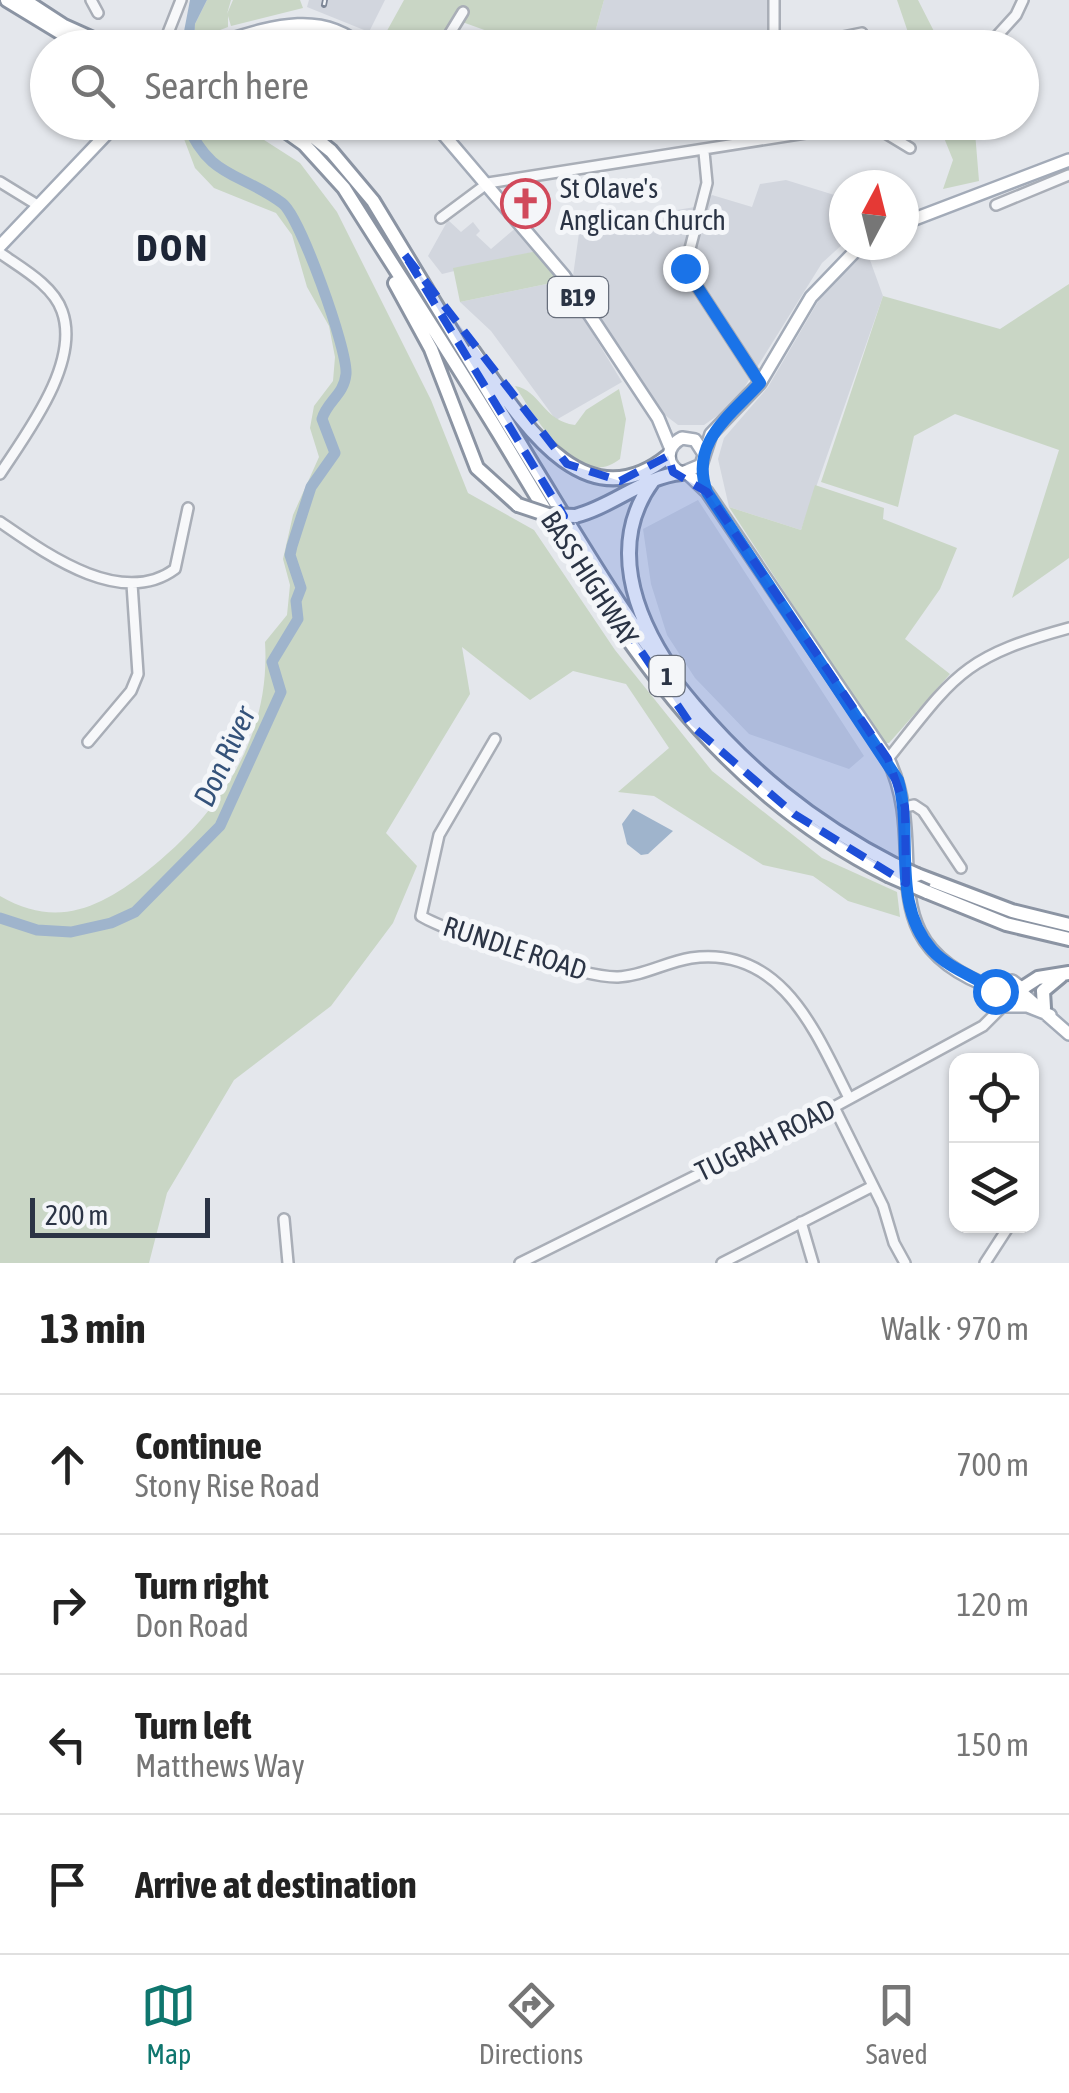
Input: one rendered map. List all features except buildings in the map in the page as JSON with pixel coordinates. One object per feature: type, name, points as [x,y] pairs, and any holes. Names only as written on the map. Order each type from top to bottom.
[{"type":"highway","points":[[6,0],[56,30]]},
{"type":"highway","points":[[24,0],[73,30]]},
{"type":"highway","name":"BASS HIGHWAY","points":[[296,140],[315,155],[350,197],[615,620],[691,724],[794,814],[927,892],[1006,924],[1069,939]]},
{"type":"highway","name":"BASS HIGHWAY","points":[[315,140],[349,171],[373,201],[643,644],[693,708],[742,758],[892,870],[918,875],[1012,911],[1069,924]]},
{"type":"highway","points":[[350,197],[422,329],[477,468],[518,505],[548,515],[575,516],[653,481],[684,473]]},
{"type":"highway","points":[[405,255],[488,373],[566,464],[593,478],[620,481],[640,476],[669,451]]},
{"type":"highway","points":[[653,481],[638,502],[630,527],[630,574],[638,606],[659,651],[742,758]]},
{"type":"highway","points":[[1020,995],[1034,979],[1066,974]]},
{"type":"highway","points":[[1046,1012],[1043,991],[1066,974]]},
{"type":"main road","points":[[275,30],[308,22],[339,30]]},
{"type":"main road","points":[[0,250],[101,140]]},
{"type":"main road","name":"B19","points":[[449,140],[564,276],[658,418],[669,451],[684,473],[707,492],[888,759],[905,807],[907,895],[920,932],[944,962],[996,989],[1010,980],[1020,995]]},
{"type":"main road","points":[[919,216],[1069,160]]},
{"type":"main road","points":[[684,473],[702,460],[711,434],[760,383],[812,297],[847,260]]},
{"type":"main road","name":"B19","points":[[658,418],[700,444],[707,492]]},
{"type":"main road","points":[[669,451],[686,438],[722,422]]},
{"type":"main road","points":[[996,989],[996,1000],[1002,1006],[1020,995],[1069,1034]]},
{"type":"street","points":[[91,0],[98,13]]},
{"type":"street","points":[[169,30],[181,0]]},
{"type":"street","points":[[774,0],[774,30]]},
{"type":"street","points":[[1002,30],[1023,0]]},
{"type":"street","points":[[452,30],[463,12]]},
{"type":"street","points":[[441,218],[488,184],[762,140]]},
{"type":"street","points":[[894,140],[910,148]]},
{"type":"street","points":[[704,152],[707,184],[685,268],[760,383]]},
{"type":"street","points":[[996,205],[1069,175]]},
{"type":"street","points":[[0,182],[38,206]]},
{"type":"street","points":[[0,250],[50,293],[63,312],[64,334],[57,378],[49,397],[0,474]]},
{"type":"street","points":[[0,522],[69,567],[132,584],[160,580],[174,569],[188,508]]},
{"type":"street","points":[[88,742],[131,691],[138,674],[132,584]]},
{"type":"street","points":[[888,759],[966,666],[1020,641],[1069,628]]},
{"type":"street","name":"RUNDLE ROAD","points":[[496,739],[440,835],[421,916],[597,975],[631,976],[694,957],[727,959],[757,968],[782,984],[802,1008],[849,1098]]},
{"type":"street","points":[[905,807],[914,805],[923,811],[961,868]]},
{"type":"street","name":"TUGRAH ROAD","points":[[520,1263],[834,1107],[983,1026],[1002,1006]]},
{"type":"street","points":[[834,1107],[905,1263]]},
{"type":"street","points":[[722,1263],[873,1186]]},
{"type":"street","points":[[284,1219],[288,1263]]},
{"type":"street","points":[[801,1222],[813,1263]]},
{"type":"street","points":[[985,1263],[1004,1233]]},
{"type":"highlighted area","points":[[405,255],[567,464],[620,481],[668,456],[673,472],[707,492],[888,759],[905,807],[906,883],[794,814],[691,725],[549,515],[564,516]]},
{"type":"shaded area","points":[[309,0],[385,0],[370,30],[307,7]]},
{"type":"shaded area","points":[[604,0],[769,0],[768,30],[596,30]]},
{"type":"shaded area","points":[[786,180],[829,193],[829,257],[734,404],[704,425],[678,425],[661,412],[572,283],[580,226],[695,207],[712,195],[752,207],[760,184]]},
{"type":"shaded area","points":[[448,220],[461,232],[473,222],[480,231],[476,235],[491,249],[518,226],[537,251],[442,274],[428,256]]},
{"type":"shaded area","points":[[851,260],[870,260],[883,296],[801,530],[729,507],[718,459],[724,438],[768,387],[823,293]]},
{"type":"shaded area","points":[[561,281],[622,382],[556,420],[491,331],[460,302]]},
{"type":"shaded area","points":[[698,500],[864,756],[849,769],[749,734],[695,678],[667,635],[651,584],[643,529]]},
{"type":"green space","points":[[207,0],[231,0],[227,14],[233,0],[300,0],[303,8],[231,26],[228,16],[228,27],[220,30],[195,30]]},
{"type":"green space","points":[[404,0],[604,0],[596,30],[484,30],[454,19],[447,30],[387,30]]},
{"type":"green space","points":[[897,0],[918,0],[933,30],[907,30]]},
{"type":"green space","points":[[184,140],[264,140],[300,163],[337,212],[431,400],[468,493],[534,530],[615,650],[712,771],[822,858],[897,892],[900,917],[848,901],[813,876],[763,865],[654,796],[618,792],[669,748],[626,684],[573,671],[530,700],[462,647],[470,694],[386,833],[417,866],[393,923],[331,1006],[234,1080],[167,1193],[149,1263],[0,1263],[0,896],[40,911],[77,910],[95,904],[130,884],[173,849],[218,799],[249,742],[259,710],[265,677],[265,642],[287,615],[290,585],[283,559],[293,515],[319,457],[310,428],[314,406],[333,381],[335,357],[329,326],[307,287],[292,235],[276,213],[214,188],[195,168]]},
{"type":"green space","points":[[945,140],[976,140],[979,181],[943,189],[953,160]]},
{"type":"green space","points":[[537,251],[561,281],[460,302],[453,268]]},
{"type":"green space","points":[[1069,284],[1069,558],[1012,598],[1059,450],[955,414],[914,436],[898,507],[821,482],[883,296],[1000,329]]},
{"type":"green space","points":[[515,386],[530,393],[556,418],[575,425],[586,410],[619,389],[626,419],[620,459],[604,467],[588,466],[573,459],[546,431]]},
{"type":"green space","points":[[815,485],[884,508],[883,519],[957,548],[940,589],[905,639],[950,674],[889,743],[883,743],[729,507],[801,530]]},
{"type":"water","points":[[190,0],[207,0],[195,30],[184,30]]},
{"type":"water","points":[[633,809],[673,831],[648,854],[641,855],[627,844],[622,824]]},
{"type":"waterway","name":"Don River","points":[[0,918],[37,930],[71,932],[111,923],[135,912],[220,826],[281,692],[272,662],[298,619],[296,601],[301,588],[290,555],[311,487],[335,453],[322,419],[345,381],[345,360],[322,284],[290,213],[282,203],[215,164],[195,140]]},
{"type":"railway","points":[[324,5],[325,0]]},
{"type":"place","name":"St Olave's Anglican Church","points":[[525,204]]},
{"type":"district","name":"DON","points":[[173,247]]},
{"type":"route","points":[[685,268],[689,280],[760,383],[707,442],[701,466],[707,492],[888,759],[905,807],[907,895],[920,932],[944,962],[995,991]]}]
